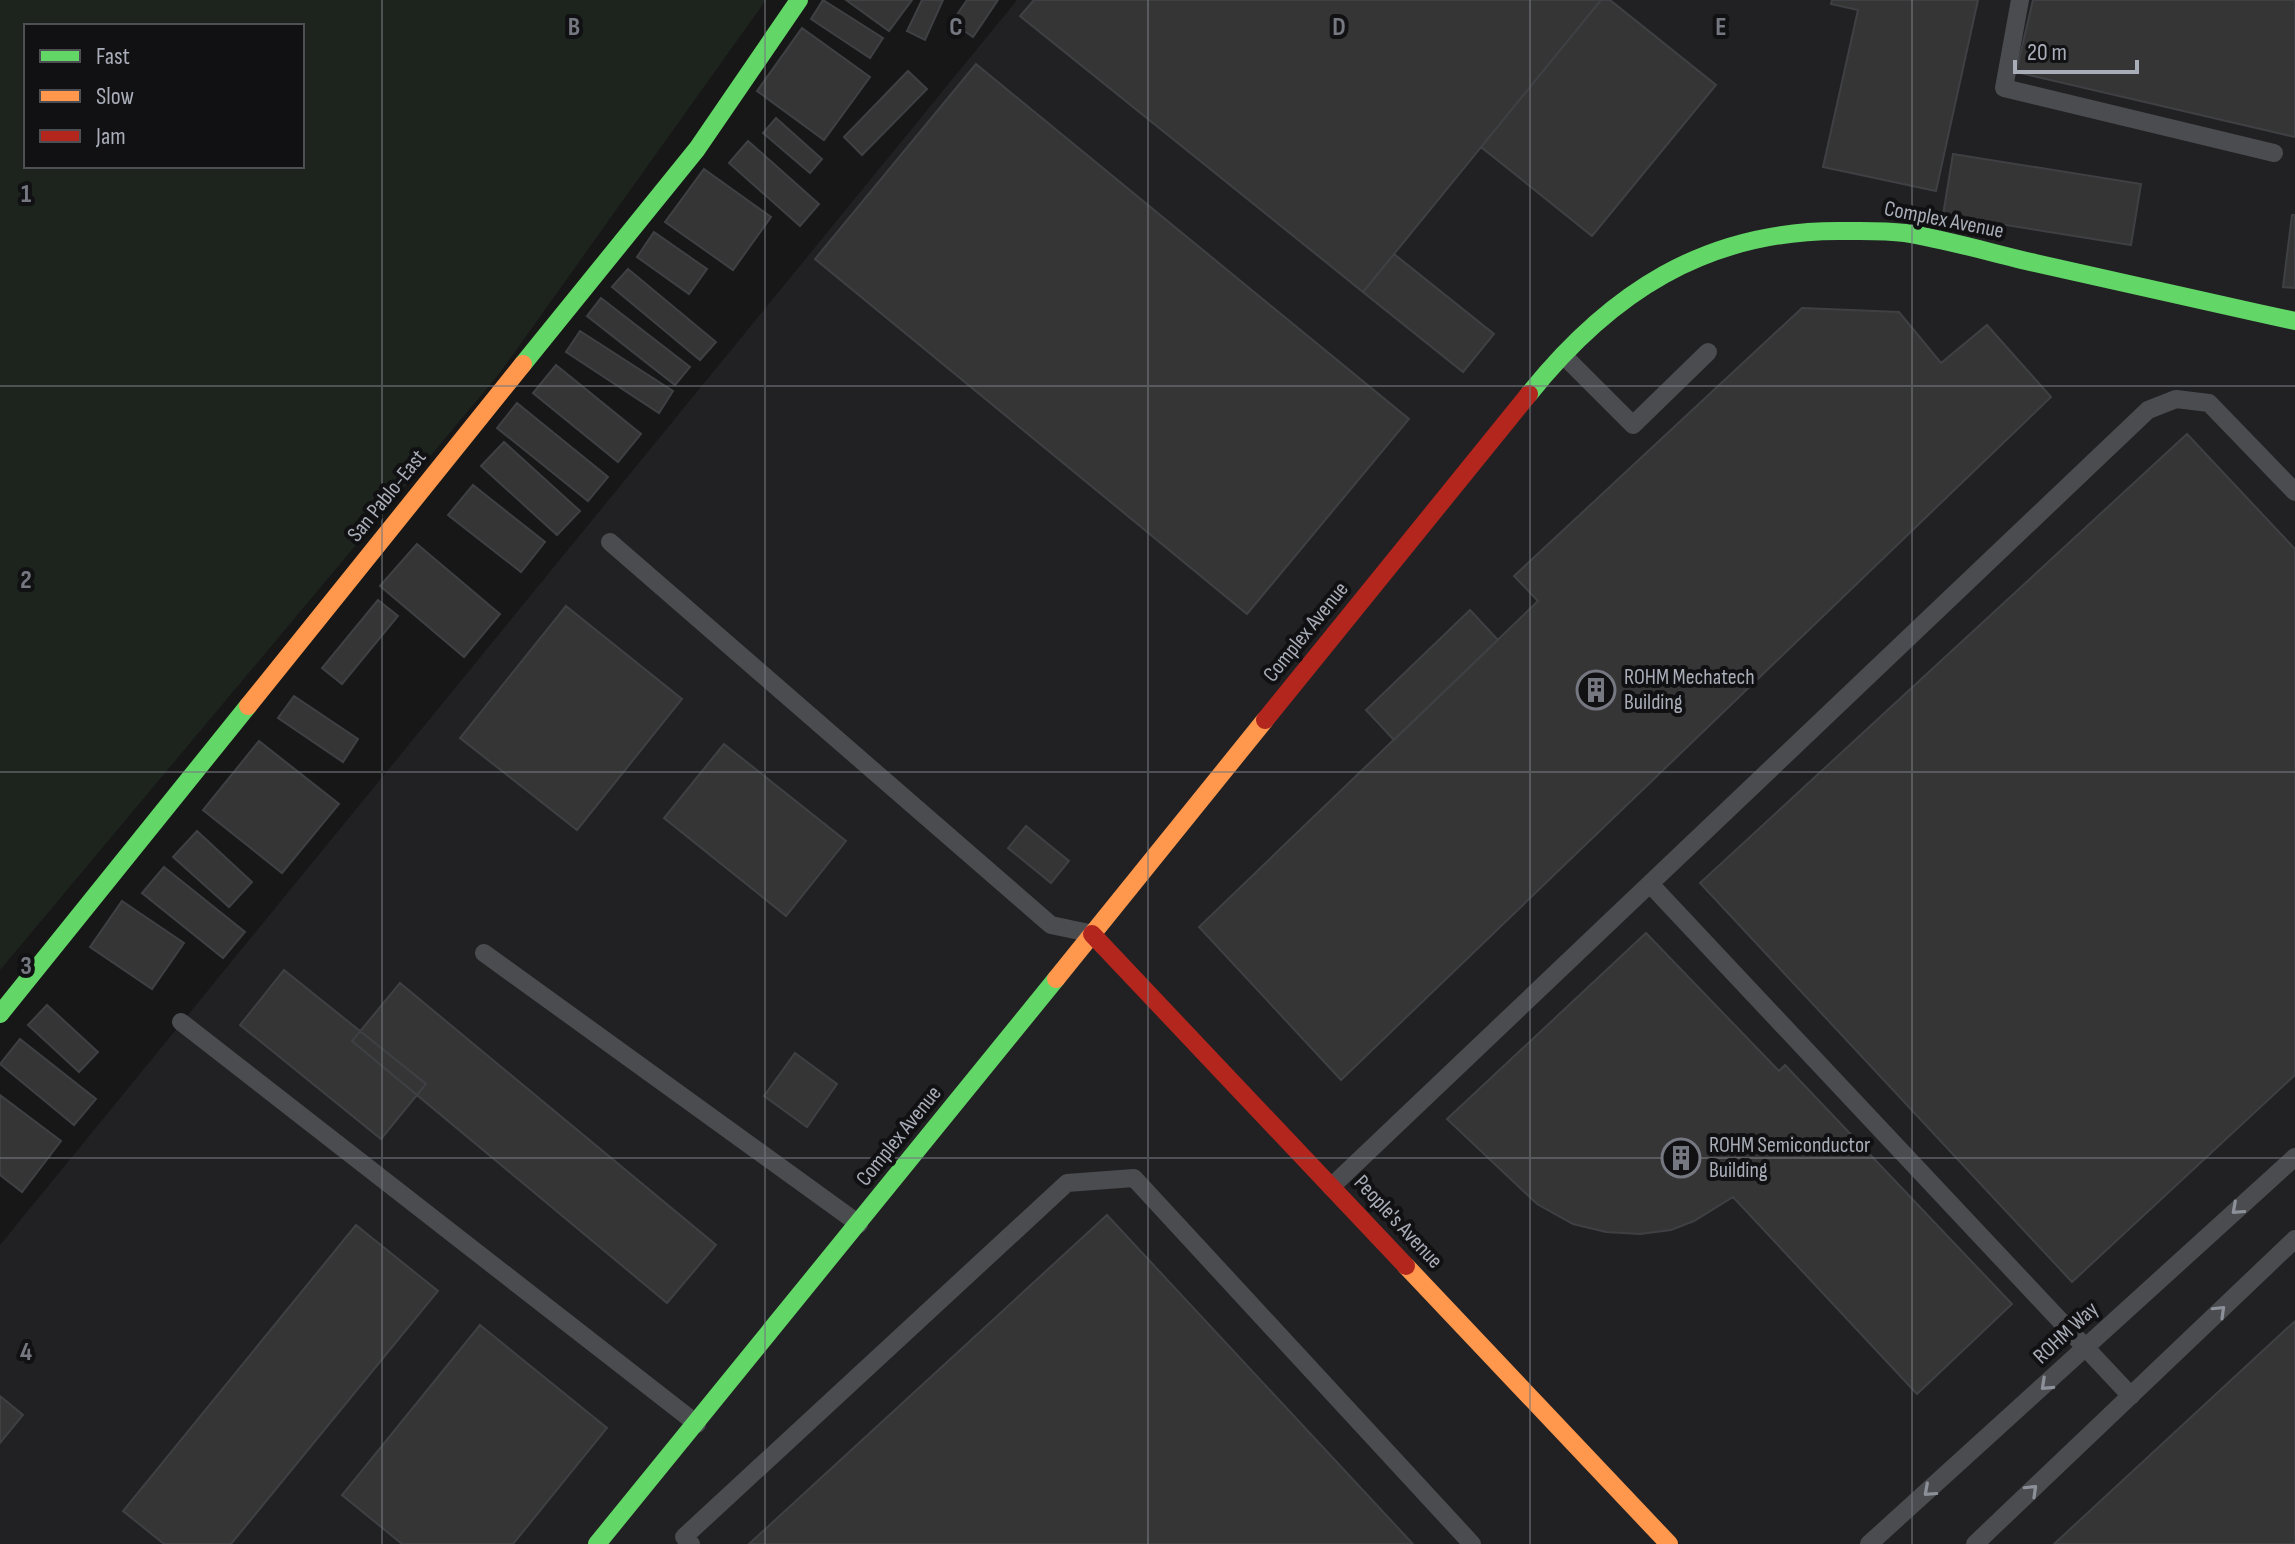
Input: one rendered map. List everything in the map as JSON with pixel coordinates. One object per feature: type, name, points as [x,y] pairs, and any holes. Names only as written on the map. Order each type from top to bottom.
[{"type":"street","name":"San Pablo-East","points":[[0,1014],[697,149],[799,0]]},
{"type":"street","name":"Complex Avenue","points":[[597,1544],[1539,381],[1619,303],[1654,278],[1739,241],[1768,235],[1843,229],[1903,233],[2295,321]]},
{"type":"street","name":"People's Avenue","points":[[1092,934],[1669,1544]]},
{"type":"lane","points":[[2020,0],[2004,88],[2274,153]]},
{"type":"lane","points":[[1563,355],[1633,425],[1708,352]]},
{"type":"lane","points":[[1331,1187],[2148,410],[2176,399],[2209,403],[2295,492]]},
{"type":"lane","points":[[610,542],[1051,925],[1092,934]]},
{"type":"lane","points":[[1651,885],[2131,1396]]},
{"type":"lane","points":[[484,953],[859,1224]]},
{"type":"lane","points":[[181,1022],[697,1424]]},
{"type":"lane","name":"ROHM Way","points":[[1869,1544],[2295,1157]]},
{"type":"lane","points":[[691,1544],[684,1537],[1067,1183],[1134,1178],[1472,1544]]},
{"type":"lane","points":[[1975,1544],[2295,1239]]},
{"type":"shaded area","points":[[0,0],[766,0],[499,374],[0,970]]},
{"type":"shaded area","points":[[1017,0],[2295,0],[2295,1544],[0,1544],[0,1245]]},
{"type":"building","points":[[823,0],[883,38],[870,58],[811,19]]},
{"type":"building","points":[[846,0],[912,0],[889,31]]},
{"type":"building","points":[[922,0],[943,0],[925,40],[907,31]]},
{"type":"building","points":[[967,0],[998,0],[973,37],[952,22]]},
{"type":"building","points":[[1034,0],[1601,0],[1363,292],[1020,16]]},
{"type":"building","points":[[1601,0],[1610,0],[1716,85],[1592,236],[1481,147]]},
{"type":"building","points":[[1832,0],[1978,0],[1936,191],[1823,167],[1858,10],[1831,4]]},
{"type":"building","points":[[2033,0],[2295,0],[2295,137],[2016,72]]},
{"type":"building","points":[[802,28],[870,77],[824,140],[757,91]]},
{"type":"building","points":[[976,64],[1409,419],[1247,614],[815,259]]},
{"type":"building","points":[[908,71],[927,89],[862,155],[844,137]]},
{"type":"building","points":[[776,118],[822,159],[810,173],[763,133]]},
{"type":"building","points":[[748,141],[819,204],[800,226],[729,163]]},
{"type":"building","points":[[1953,154],[2141,184],[2131,245],[1943,215]]},
{"type":"building","points":[[704,169],[771,217],[733,270],[665,222]]},
{"type":"building","points":[[2292,215],[2295,215],[2295,288],[2283,287]]},
{"type":"building","points":[[654,232],[707,269],[689,294],[637,257]]},
{"type":"building","points":[[1394,254],[1494,334],[1463,372],[1363,292]]},
{"type":"building","points":[[628,269],[716,342],[700,360],[612,287]]},
{"type":"building","points":[[601,298],[690,367],[675,385],[587,316]]},
{"type":"building","name":"ROHM Mechatech Building","points":[[1802,308],[1899,312],[1941,363],[1987,325],[2051,397],[1341,1080],[1199,927],[1538,601],[1514,576]]},
{"type":"building","points":[[580,331],[673,391],[659,413],[566,352]]},
{"type":"building","points":[[556,365],[641,434],[618,462],[533,393]]},
{"type":"building","points":[[517,403],[608,477],[588,501],[497,428]]},
{"type":"building","points":[[2187,434],[2295,549],[2295,1075],[2072,1282],[1700,883]]},
{"type":"building","points":[[504,442],[580,511],[557,535],[481,466]]},
{"type":"building","points":[[473,485],[545,542],[521,572],[448,515]]},
{"type":"building","points":[[417,544],[500,614],[464,657],[380,586]]},
{"type":"building","points":[[378,600],[398,616],[342,684],[322,668]]},
{"type":"building","points":[[566,606],[682,699],[577,830],[460,738]]},
{"type":"building","points":[[1470,610],[1498,640],[1394,740],[1366,710]]},
{"type":"building","points":[[294,696],[358,739],[343,762],[278,718]]},
{"type":"building","points":[[259,741],[339,804],[282,873],[203,810]]},
{"type":"building","points":[[724,744],[846,841],[786,916],[664,818]]},
{"type":"building","points":[[1026,826],[1069,861],[1051,883],[1008,848]]},
{"type":"building","points":[[197,831],[252,882],[229,907],[173,857]]},
{"type":"building","points":[[164,867],[245,932],[223,958],[142,893]]},
{"type":"building","points":[[122,901],[184,943],[152,989],[90,947]]},
{"type":"building","name":"ROHM Semiconductor Building","points":[[1646,933],[1779,1071],[1785,1065],[2012,1304],[1917,1394],[1733,1197],[1694,1221],[1671,1230],[1640,1234],[1606,1232],[1573,1224],[1537,1204],[1447,1119]]},
{"type":"building","points":[[284,970],[426,1084],[381,1139],[240,1025]]},
{"type":"building","points":[[400,983],[716,1245],[667,1303],[352,1041]]},
{"type":"building","points":[[47,1005],[98,1052],[79,1072],[28,1025]]},
{"type":"building","points":[[20,1039],[96,1099],[74,1125],[0,1064]]},
{"type":"building","points":[[795,1053],[837,1084],[807,1127],[764,1096]]},
{"type":"building","points":[[0,1095],[61,1141],[22,1192],[0,1175]]},
{"type":"building","points":[[1107,1215],[1413,1544],[749,1544]]},
{"type":"building","points":[[356,1225],[438,1291],[231,1544],[164,1544],[123,1511]]},
{"type":"building","points":[[2295,1321],[2295,1544],[2054,1544]]},
{"type":"building","points":[[480,1325],[607,1428],[513,1544],[402,1544],[342,1495]]},
{"type":"building","points":[[0,1396],[23,1415],[0,1443]]},
{"type":"traffic: fast","points":[[523,364],[697,149],[799,0]]},
{"type":"traffic: fast","points":[[1529,394],[1593,326],[1627,298],[1664,275],[1703,256],[1745,242],[1790,234],[1838,231],[1905,233],[2295,321]]},
{"type":"traffic: fast","points":[[0,1014],[248,706]]},
{"type":"traffic: fast","points":[[597,1544],[1056,979]]},
{"type":"traffic: slow","points":[[248,706],[523,364]]},
{"type":"traffic: slow","points":[[1056,979],[1265,720]]},
{"type":"traffic: slow","points":[[1406,1266],[1669,1544]]},
{"type":"traffic: jam","points":[[1265,720],[1529,394]]},
{"type":"traffic: jam","points":[[1092,934],[1406,1266]]},
{"type":"place","name":"ROHM Mechatech Building","points":[[1596,690]]},
{"type":"place","name":"ROHM Semiconductor Building","points":[[1681,1158]]}]
